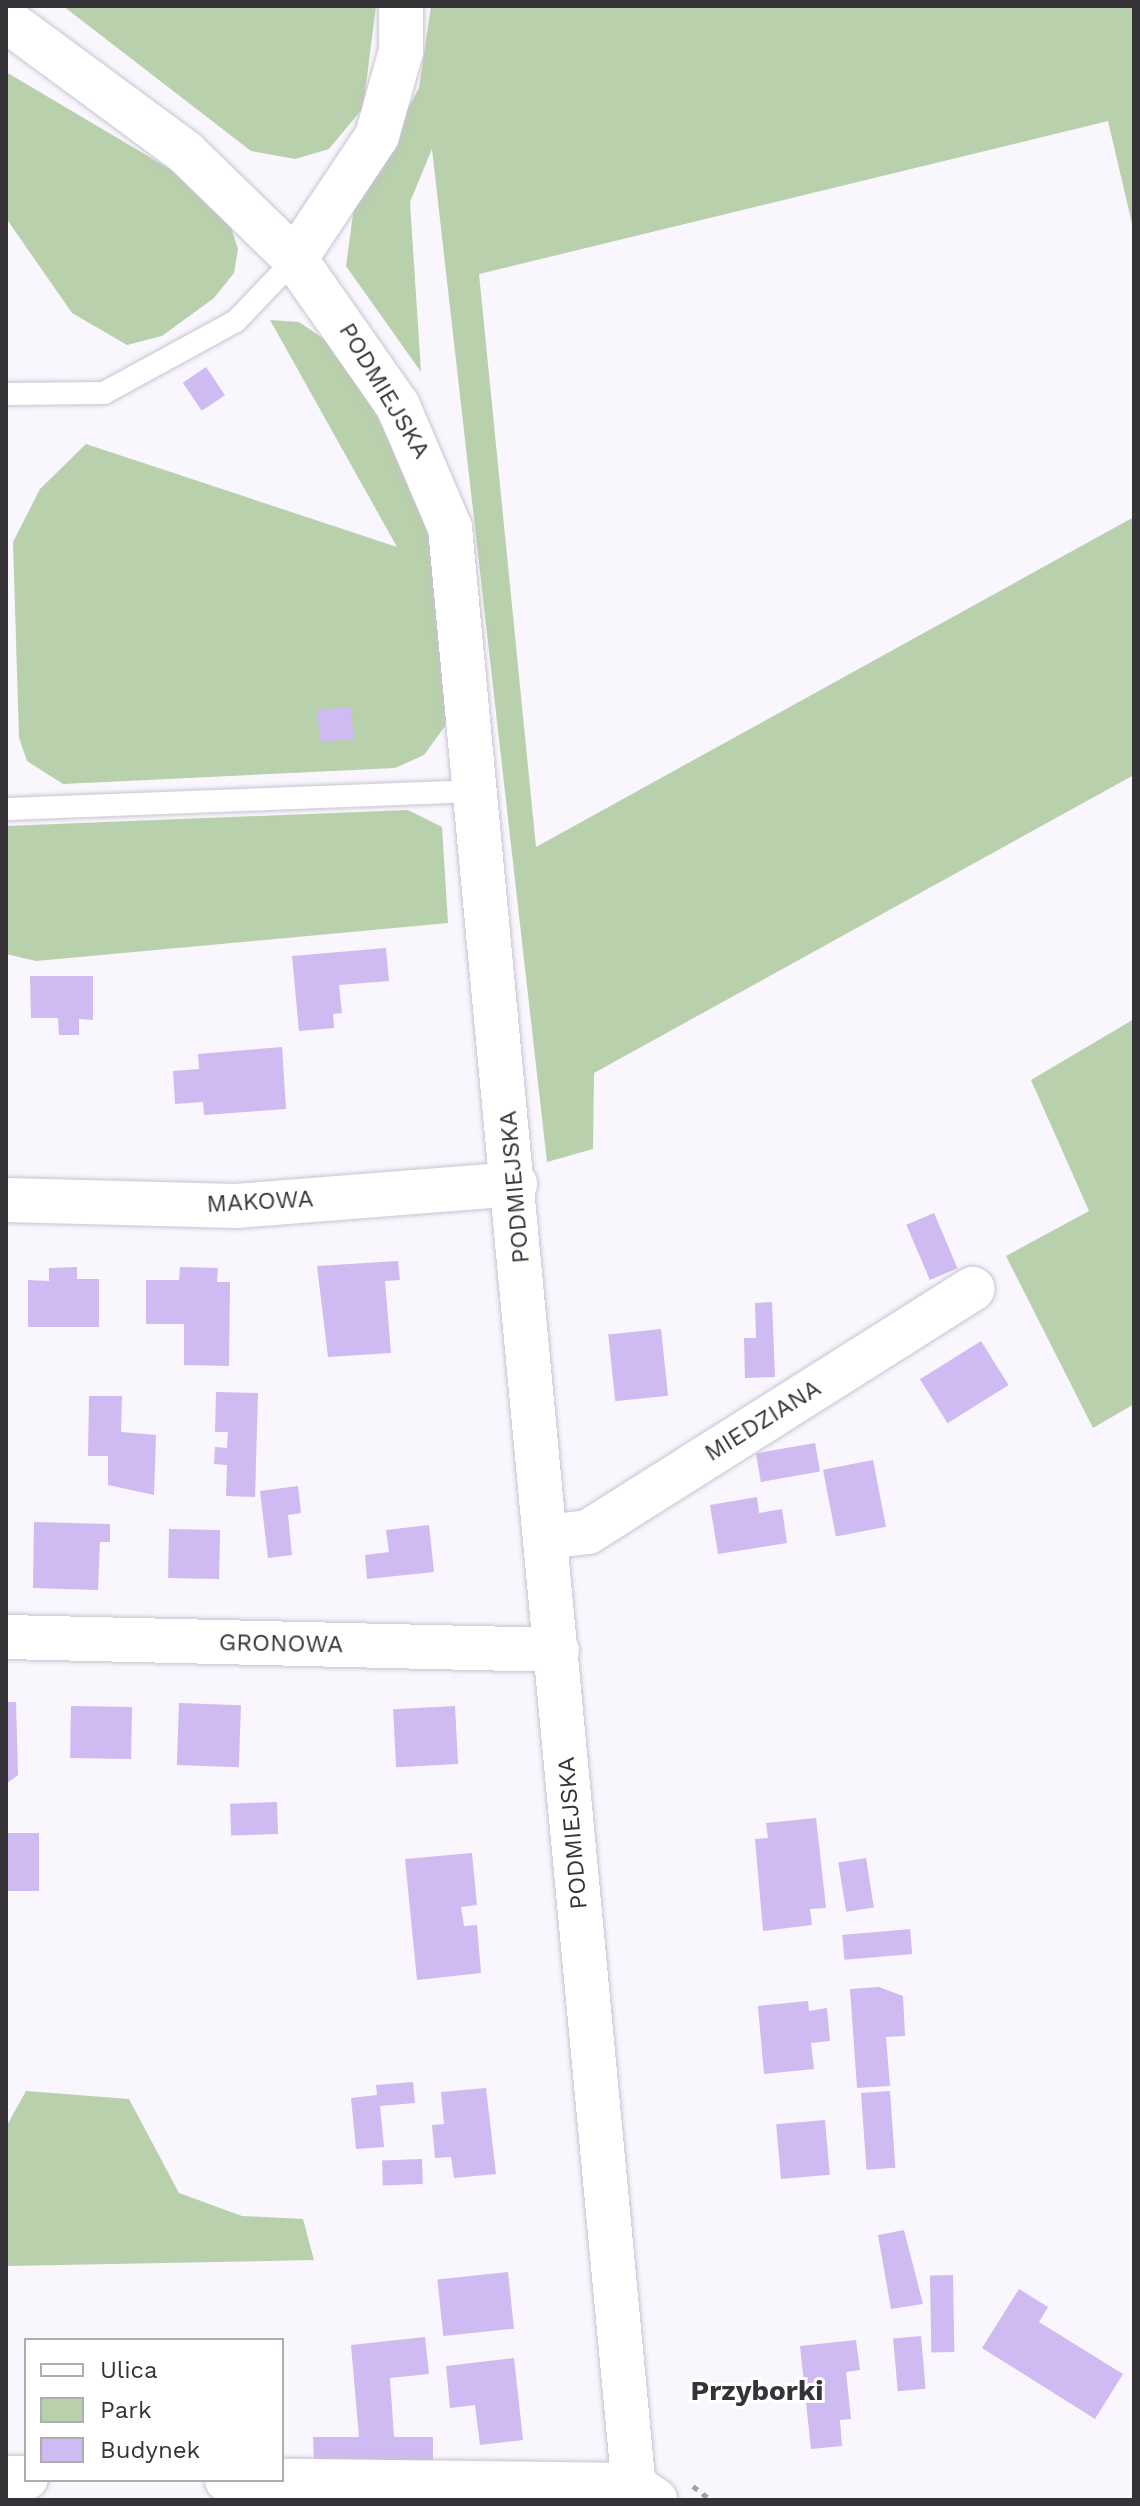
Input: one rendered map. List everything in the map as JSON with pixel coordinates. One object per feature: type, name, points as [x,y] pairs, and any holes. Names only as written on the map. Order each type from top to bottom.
[{"type":"street","points":[[295,259],[377,136],[401,51],[401,6]]},
{"type":"street","name":"PODMIEJSKA","points":[[14,32],[185,152],[295,259],[378,373],[437,486],[456,560],[557,1650],[641,2495]]},
{"type":"street","name":"MAKOWA","points":[[6,1200],[236,1206],[515,1184]]},
{"type":"street","name":"MIEDZIANA","points":[[547,1537],[588,1532],[973,1289]]},
{"type":"street","name":"GRONOWA","points":[[6,1637],[557,1650]]},
{"type":"street","points":[[282,2482],[641,2495]]},
{"type":"lane","points":[[6,394],[104,393],[236,321],[295,259]]},
{"type":"lane","points":[[6,809],[479,791]]},
{"type":"green space","points":[[63,6],[376,6],[363,108],[329,149],[295,159],[251,151]]},
{"type":"green space","points":[[431,6],[1134,6],[1134,232],[1108,121],[479,274],[536,847],[1134,517],[1134,775],[594,1073],[593,1149],[547,1162],[432,149],[410,202],[421,372],[346,266],[354,207],[419,88]]},
{"type":"green space","points":[[6,72],[185,178],[227,215],[238,249],[234,273],[214,298],[162,336],[127,345],[72,313],[6,218]]},
{"type":"green space","points":[[270,320],[299,322],[330,343],[368,398],[433,531],[451,718],[424,755],[395,768],[63,784],[27,761],[19,738],[13,542],[40,489],[86,444],[397,547]]},
{"type":"green space","points":[[408,810],[442,827],[448,923],[36,961],[6,954],[6,826]]},
{"type":"green space","points":[[1134,1019],[1134,1404],[1093,1428],[1006,1256],[1089,1211],[1031,1080]]},
{"type":"green space","points":[[26,2091],[129,2099],[179,2193],[242,2216],[303,2219],[314,2260],[6,2266],[6,2127]]},
{"type":"building","points":[[206,367],[225,395],[202,411],[183,383]]},
{"type":"building","points":[[351,707],[354,739],[320,742],[317,710]]},
{"type":"building","points":[[386,948],[389,981],[339,985],[342,1013],[333,1014],[334,1028],[299,1031],[292,956]]},
{"type":"building","points":[[30,976],[93,976],[93,1020],[79,1019],[79,1035],[59,1035],[58,1018],[31,1018]]},
{"type":"building","points":[[282,1047],[286,1109],[204,1115],[203,1102],[175,1104],[173,1071],[199,1069],[198,1054]]},
{"type":"building","points":[[934,1213],[957,1268],[930,1280],[906,1225]]},
{"type":"building","points":[[398,1261],[400,1280],[385,1281],[391,1353],[328,1357],[317,1266]]},
{"type":"building","points":[[77,1267],[77,1279],[99,1279],[99,1327],[28,1327],[28,1280],[49,1281],[49,1268]]},
{"type":"building","points":[[180,1267],[218,1268],[217,1282],[230,1282],[229,1366],[184,1365],[184,1324],[146,1324],[146,1280],[179,1280]]},
{"type":"building","points":[[772,1302],[775,1377],[745,1378],[744,1338],[756,1338],[755,1303]]},
{"type":"building","points":[[661,1329],[668,1396],[615,1401],[608,1335]]},
{"type":"building","points":[[981,1341],[1009,1385],[947,1423],[920,1379]]},
{"type":"building","points":[[216,1392],[258,1393],[255,1497],[226,1496],[227,1465],[214,1464],[215,1447],[227,1448],[228,1432],[215,1432]]},
{"type":"building","points":[[89,1396],[122,1396],[121,1432],[156,1435],[154,1495],[108,1485],[108,1456],[88,1456]]},
{"type":"building","points":[[815,1443],[820,1472],[761,1482],[756,1453]]},
{"type":"building","points":[[873,1460],[886,1527],[836,1536],[823,1470]]},
{"type":"building","points":[[298,1486],[301,1513],[288,1515],[292,1555],[268,1558],[260,1491]]},
{"type":"building","points":[[757,1497],[759,1513],[782,1509],[787,1543],[718,1554],[710,1505]]},
{"type":"building","points":[[34,1522],[110,1524],[110,1542],[100,1542],[98,1590],[33,1588]]},
{"type":"building","points":[[429,1525],[434,1572],[367,1579],[365,1555],[389,1552],[386,1530]]},
{"type":"building","points":[[169,1529],[220,1530],[219,1579],[168,1578]]},
{"type":"building","points":[[6,1702],[16,1702],[18,1775],[6,1784]]},
{"type":"building","points":[[179,1703],[241,1705],[239,1767],[177,1765]]},
{"type":"building","points":[[71,1706],[132,1707],[131,1759],[70,1758]]},
{"type":"building","points":[[455,1706],[458,1764],[396,1767],[393,1709]]},
{"type":"building","points":[[277,1802],[278,1834],[231,1836],[230,1804]]},
{"type":"building","points":[[816,1818],[826,1908],[810,1909],[812,1925],[763,1931],[755,1839],[768,1838],[766,1823]]},
{"type":"building","points":[[6,1833],[39,1833],[39,1891],[6,1891]]},
{"type":"building","points":[[472,1853],[477,1905],[461,1907],[464,1926],[477,1925],[481,1973],[417,1980],[405,1859]]},
{"type":"building","points":[[866,1858],[874,1907],[846,1912],[838,1862]]},
{"type":"building","points":[[910,1929],[912,1954],[844,1960],[842,1935]]},
{"type":"building","points":[[879,1987],[903,1996],[905,2036],[886,2037],[890,2086],[857,2088],[850,1989]]},
{"type":"building","points":[[808,2001],[809,2011],[827,2008],[830,2041],[811,2043],[814,2069],[764,2074],[758,2006]]},
{"type":"building","points":[[413,2082],[415,2103],[380,2106],[384,2147],[356,2149],[351,2098],[377,2095],[376,2085]]},
{"type":"building","points":[[486,2088],[496,2174],[454,2178],[451,2157],[435,2158],[432,2125],[444,2124],[441,2092]]},
{"type":"building","points":[[890,2091],[895,2168],[866,2170],[861,2093]]},
{"type":"building","points":[[825,2120],[830,2175],[781,2179],[776,2124]]},
{"type":"building","points":[[422,2159],[423,2184],[383,2185],[382,2160]]},
{"type":"building","points":[[904,2230],[923,2304],[891,2309],[878,2235]]},
{"type":"building","points":[[508,2272],[514,2329],[443,2336],[437,2279]]},
{"type":"building","points":[[930,2275],[953,2275],[954,2352],[931,2352]]},
{"type":"building","points":[[1019,2289],[1048,2307],[1039,2322],[1123,2374],[1095,2419],[982,2348]]},
{"type":"building","points":[[921,2336],[926,2389],[898,2391],[893,2338]]},
{"type":"building","points":[[425,2337],[429,2374],[390,2378],[394,2437],[433,2437],[433,2462],[314,2462],[313,2437],[359,2437],[351,2345]]},
{"type":"building","points":[[856,2340],[860,2370],[846,2372],[851,2419],[840,2420],[842,2446],[811,2449],[800,2346]]},
{"type":"building","points":[[514,2358],[523,2440],[480,2445],[475,2405],[450,2408],[446,2366]]},
{"type":"district","name":"Przyborki","points":[[757,2391]]}]
